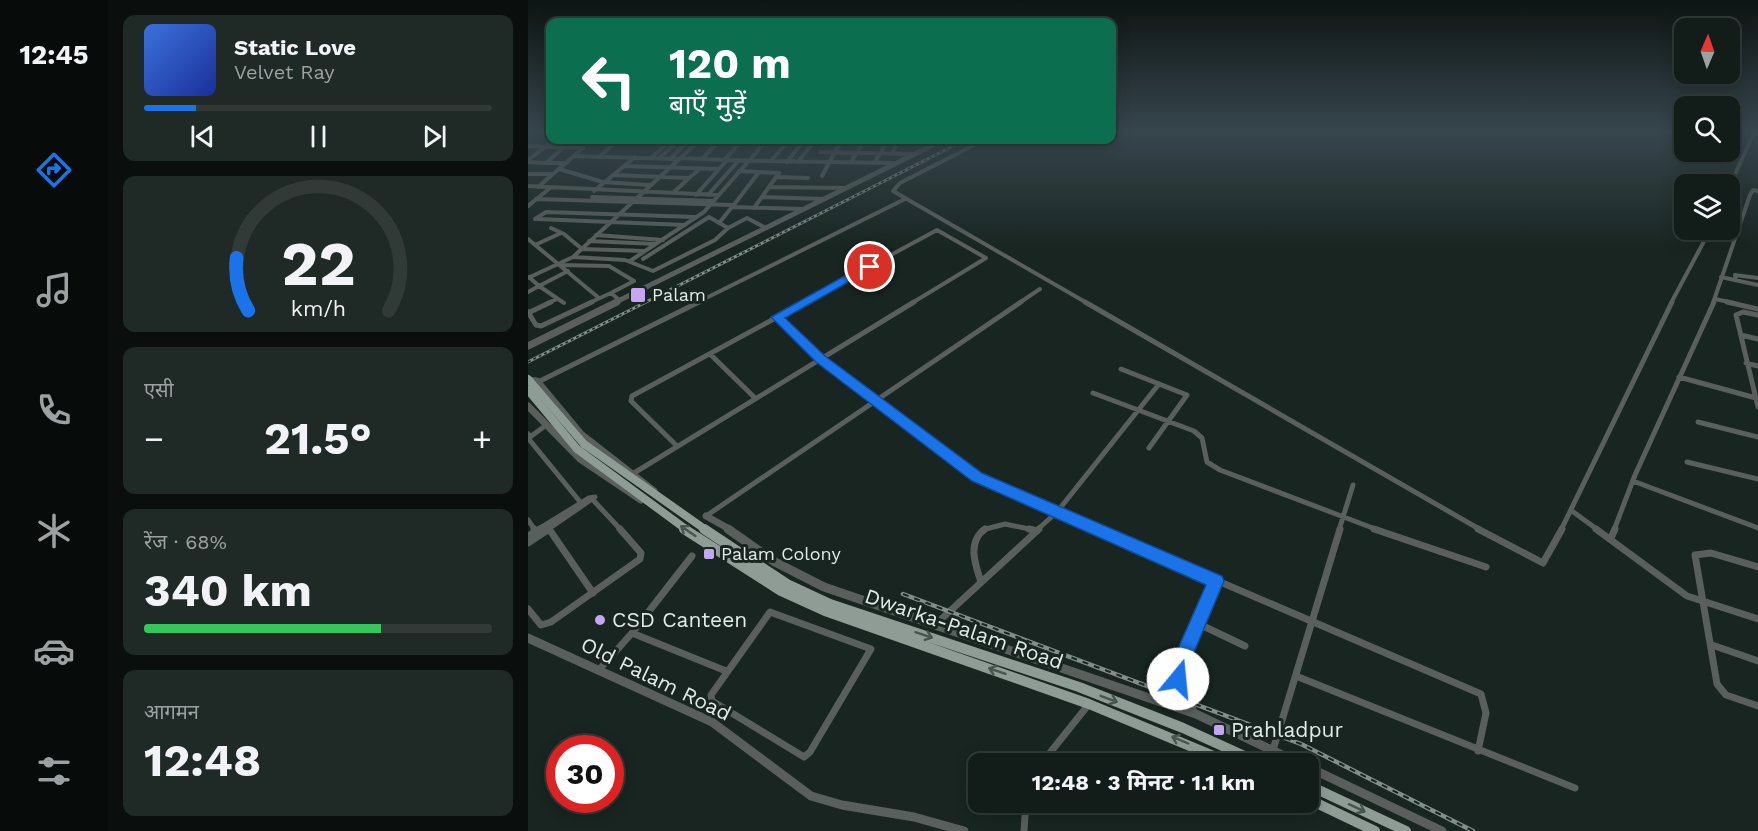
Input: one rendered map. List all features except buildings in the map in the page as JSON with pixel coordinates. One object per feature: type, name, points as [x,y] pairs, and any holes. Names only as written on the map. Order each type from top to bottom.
[{"type":"main road","points":[[528,379],[584,444],[648,496]]},
{"type":"main road","points":[[528,390],[577,449],[665,508]]},
{"type":"main road","name":"Dwarka-Palam Road","points":[[665,508],[781,591],[825,611],[1089,704],[1207,753]]},
{"type":"main road","name":"Dwarka-Palam Road","points":[[665,508],[787,584],[830,604],[1079,687],[1183,728],[1238,753]]},
{"type":"main road","points":[[1319,790],[1406,831]]},
{"type":"main road","points":[[1319,804],[1375,831]]},
{"type":"street","points":[[538,187],[557,171]]},
{"type":"street","points":[[565,171],[605,182],[649,184]]},
{"type":"street","points":[[594,191],[619,171]]},
{"type":"street","points":[[564,303],[529,277],[573,257],[665,171]]},
{"type":"street","points":[[673,194],[698,171]]},
{"type":"street","points":[[696,195],[717,171]]},
{"type":"street","points":[[708,195],[729,171]]},
{"type":"street","points":[[630,261],[697,217],[739,171],[778,172],[753,207]]},
{"type":"street","points":[[822,176],[825,171]]},
{"type":"street","points":[[528,346],[607,308],[618,299],[879,171]]},
{"type":"street","points":[[924,171],[898,184],[893,190],[905,199],[1538,562],[1546,561],[1655,333],[1705,240]]},
{"type":"street","points":[[719,223],[759,172]]},
{"type":"street","points":[[528,174],[552,174]]},
{"type":"street","points":[[614,175],[689,178]]},
{"type":"street","points":[[776,177],[808,178]]},
{"type":"street","points":[[528,186],[594,191],[719,195]]},
{"type":"street","points":[[769,187],[845,188]]},
{"type":"street","points":[[528,206],[550,188]]},
{"type":"street","points":[[1611,538],[1633,481],[1715,299],[1750,195],[1753,190],[1758,190]]},
{"type":"street","points":[[762,196],[825,199]]},
{"type":"street","points":[[592,197],[804,209]]},
{"type":"street","points":[[536,199],[628,203],[712,203]]},
{"type":"street","points":[[538,382],[905,199]]},
{"type":"street","points":[[685,225],[535,219],[546,212],[697,217]]},
{"type":"street","points":[[643,259],[708,218],[728,228]]},
{"type":"street","points":[[573,257],[630,261],[653,271],[715,240],[728,228],[747,218],[766,228]]},
{"type":"street","points":[[551,228],[582,249],[646,251]]},
{"type":"street","points":[[634,473],[676,445],[986,257],[937,230],[631,399],[676,445]]},
{"type":"street","points":[[528,248],[561,233]]},
{"type":"street","points":[[596,235],[663,240]]},
{"type":"street","points":[[528,239],[599,297]]},
{"type":"street","points":[[589,242],[656,244]]},
{"type":"street","points":[[557,299],[528,313],[536,325],[541,326],[634,280],[609,266],[560,264]]},
{"type":"street","points":[[528,292],[568,271]]},
{"type":"street","points":[[1736,280],[1735,275],[1758,278]]},
{"type":"street","points":[[1721,277],[1758,285]]},
{"type":"street","points":[[706,516],[1040,289]]},
{"type":"street","points":[[611,293],[618,299]]},
{"type":"street","points":[[1715,299],[1758,309]]},
{"type":"street","points":[[1758,315],[1743,312],[1736,315],[1758,407]]},
{"type":"street","points":[[777,317],[821,359],[977,477],[1481,694],[1486,701],[1478,751]]},
{"type":"street","points":[[1741,335],[1758,339]]},
{"type":"street","points":[[710,354],[755,398]]},
{"type":"street","points":[[1746,363],[1758,366]]},
{"type":"street","points":[[1121,369],[1187,395],[1149,448]]},
{"type":"street","points":[[1679,377],[1756,394]]},
{"type":"street","points":[[528,379],[538,382],[581,434],[634,473],[665,508]]},
{"type":"street","points":[[936,624],[1057,512],[1159,384]]},
{"type":"street","points":[[1093,393],[1199,434],[1205,456],[1212,466],[1343,518],[1486,567]]},
{"type":"street","points":[[528,406],[584,464],[665,508]]},
{"type":"street","points":[[1698,422],[1758,437]]},
{"type":"street","points":[[545,426],[529,436],[581,503]]},
{"type":"street","points":[[1687,462],[1758,479]]},
{"type":"street","points":[[1633,481],[1681,498],[1711,513],[1758,528]]},
{"type":"street","points":[[1273,750],[1353,485]]},
{"type":"street","points":[[528,536],[592,496],[595,497],[593,500],[641,553],[640,559],[551,622],[541,625],[528,609]]},
{"type":"street","points":[[528,543],[593,500]]},
{"type":"street","points":[[1572,510],[1673,587],[1702,602],[1758,618]]},
{"type":"street","points":[[706,516],[725,525],[774,562],[843,596],[936,624],[1196,714],[1279,753]]},
{"type":"street","points":[[528,520],[536,531]]},
{"type":"street","points":[[981,582],[972,553],[975,539],[981,531],[990,526],[1012,523],[1037,531]]},
{"type":"street","points":[[549,530],[593,593]]},
{"type":"street","points":[[1758,567],[1711,553],[1703,552],[1695,555],[1720,690],[1726,695],[1758,706]]},
{"type":"street","points":[[598,670],[632,633],[692,556]]},
{"type":"street","points":[[1196,714],[1177,674],[1216,581]]},
{"type":"street","points":[[770,612],[872,649],[810,752],[804,757],[712,701],[711,695],[726,672],[770,612]]},
{"type":"street","points":[[1199,624],[1245,646]]},
{"type":"street","points":[[632,633],[726,672]]},
{"type":"street","name":"Old Palam Road","points":[[528,638],[712,722],[811,796],[842,805],[914,817],[964,831]]},
{"type":"street","points":[[1712,645],[1758,661]]},
{"type":"street","points":[[1296,676],[1575,788]]},
{"type":"street","points":[[1050,753],[1089,704]]},
{"type":"street","points":[[1319,772],[1443,831]]},
{"type":"street","points":[[1024,831],[1025,813]]},
{"type":"railway","points":[[528,362],[904,171]]},
{"type":"railway","points":[[903,594],[1301,744],[1473,831]]},
{"type":"place","name":"Palam","points":[[638,295]]},
{"type":"place","name":"Palam Colony","points":[[709,554]]},
{"type":"place","name":"CSD Canteen","points":[[600,620]]},
{"type":"place","name":"Prahladpur","points":[[1219,730]]},
{"type":"route","points":[[870,267],[777,317],[821,359],[867,391],[977,477],[995,487],[1216,581],[1178,669],[1178,679]]}]
